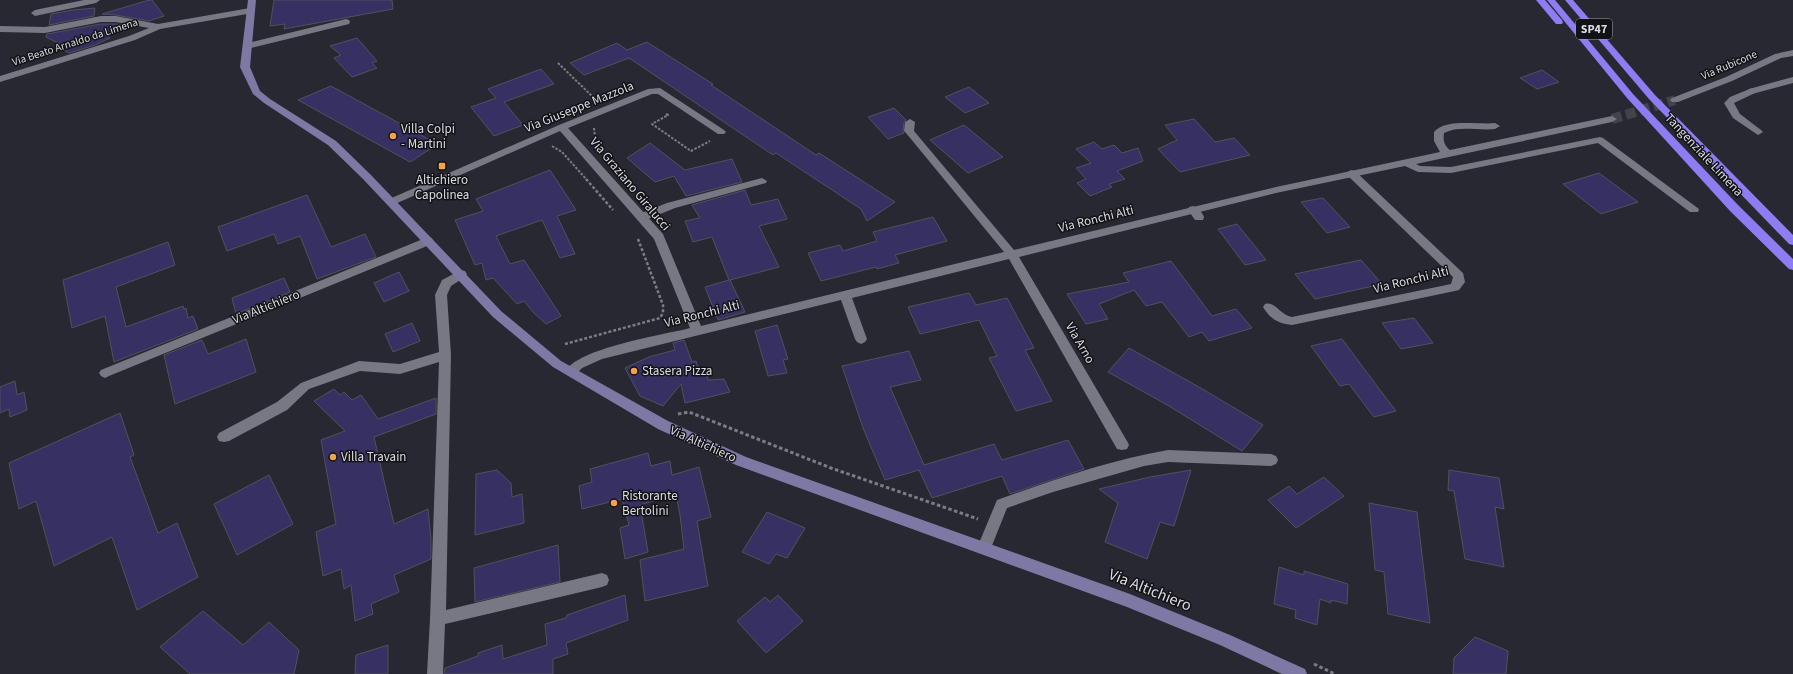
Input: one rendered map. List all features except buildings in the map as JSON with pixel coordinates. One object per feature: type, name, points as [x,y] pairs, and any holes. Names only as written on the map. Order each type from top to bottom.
[{"type":"highway","points":[[1540,0],[1572,38],[1598,59]]},
{"type":"highway","name":"SP47","points":[[1551,0],[1598,59]]},
{"type":"highway","name":"Tangenziale Limena","points":[[1569,0],[1618,58],[1689,137],[1793,241]]},
{"type":"highway","name":"Tangenziale Limena","points":[[1598,59],[1717,190],[1793,266]]},
{"type":"street","points":[[35,13],[96,0]]},
{"type":"street","name":"Via Altichiero","points":[[252,0],[245,67],[256,92],[274,106],[332,143],[461,274],[496,314],[557,364],[663,425],[741,461],[1130,600],[1299,674]]},
{"type":"street","name":"Via Beato Arnaldo da Limena","points":[[0,80],[132,38],[158,27],[250,11]]},
{"type":"street","name":"Via Beato Arnaldo da Limena","points":[[0,29],[45,30],[101,20],[116,19],[158,27]]},
{"type":"street","points":[[247,46],[346,22]]},
{"type":"street","name":"Via Rubicone","points":[[1675,100],[1729,79],[1778,56],[1793,53]]},
{"type":"street","points":[[1758,132],[1737,117],[1729,103],[1733,99],[1752,91],[1793,80]]},
{"type":"street","name":"Via Giuseppe Mazzola","points":[[391,202],[562,127],[651,91],[660,91],[721,132]]},
{"type":"street","name":"Via Ronchi Alti","points":[[571,372],[578,365],[599,355],[844,294],[1196,213],[1351,173],[1612,119]]},
{"type":"street","points":[[910,122],[909,130],[1012,255]]},
{"type":"street","points":[[1447,153],[1441,147],[1437,139],[1439,132],[1445,128],[1457,126],[1482,128],[1495,126]]},
{"type":"street","name":"Via Graziano Giralucci","points":[[562,127],[659,237],[666,250],[697,331]]},
{"type":"street","points":[[1405,162],[1418,169],[1451,170],[1600,140],[1694,209]]},
{"type":"street","name":"Via Ronchi Alti","points":[[1269,307],[1277,317],[1283,320],[1292,321],[1455,287],[1459,282],[1459,276],[1351,173]]},
{"type":"street","points":[[642,217],[671,205],[762,181]]},
{"type":"street","name":"Via Altichiero","points":[[105,373],[428,241]]},
{"type":"street","name":"Via Arno","points":[[1012,255],[1122,446]]},
{"type":"street","points":[[435,674],[438,619],[445,355],[441,295],[446,283],[461,274]]},
{"type":"street","points":[[844,294],[861,338]]},
{"type":"street","points":[[224,437],[282,406],[305,386],[359,366],[400,369],[445,355]]},
{"type":"street","points":[[984,548],[1002,504],[1052,486],[1144,460],[1168,456],[1271,460]]},
{"type":"street","points":[[438,619],[602,580]]},
{"type":"path","points":[[558,63],[600,104]]},
{"type":"path","points":[[662,111],[668,115],[652,124],[691,151],[710,141]]},
{"type":"path","points":[[549,146],[554,146],[562,152],[614,212]]},
{"type":"path","points":[[565,344],[660,318],[663,313],[663,305],[640,240],[635,235]]},
{"type":"path","points":[[663,425],[671,416],[688,412],[759,441],[848,474],[976,517],[990,531]]},
{"type":"tunnel","points":[[1612,119],[1675,100]]},
{"type":"place","name":"Villa Colpi - Martini","points":[[393,136]]},
{"type":"place","name":"Altichiero Capolinea","points":[[442,166]]},
{"type":"place","name":"Stasera Pizza","points":[[634,371]]},
{"type":"place","name":"Villa Travain","points":[[333,457]]},
{"type":"place","name":"Ristorante Bertolini","points":[[614,503]]}]
